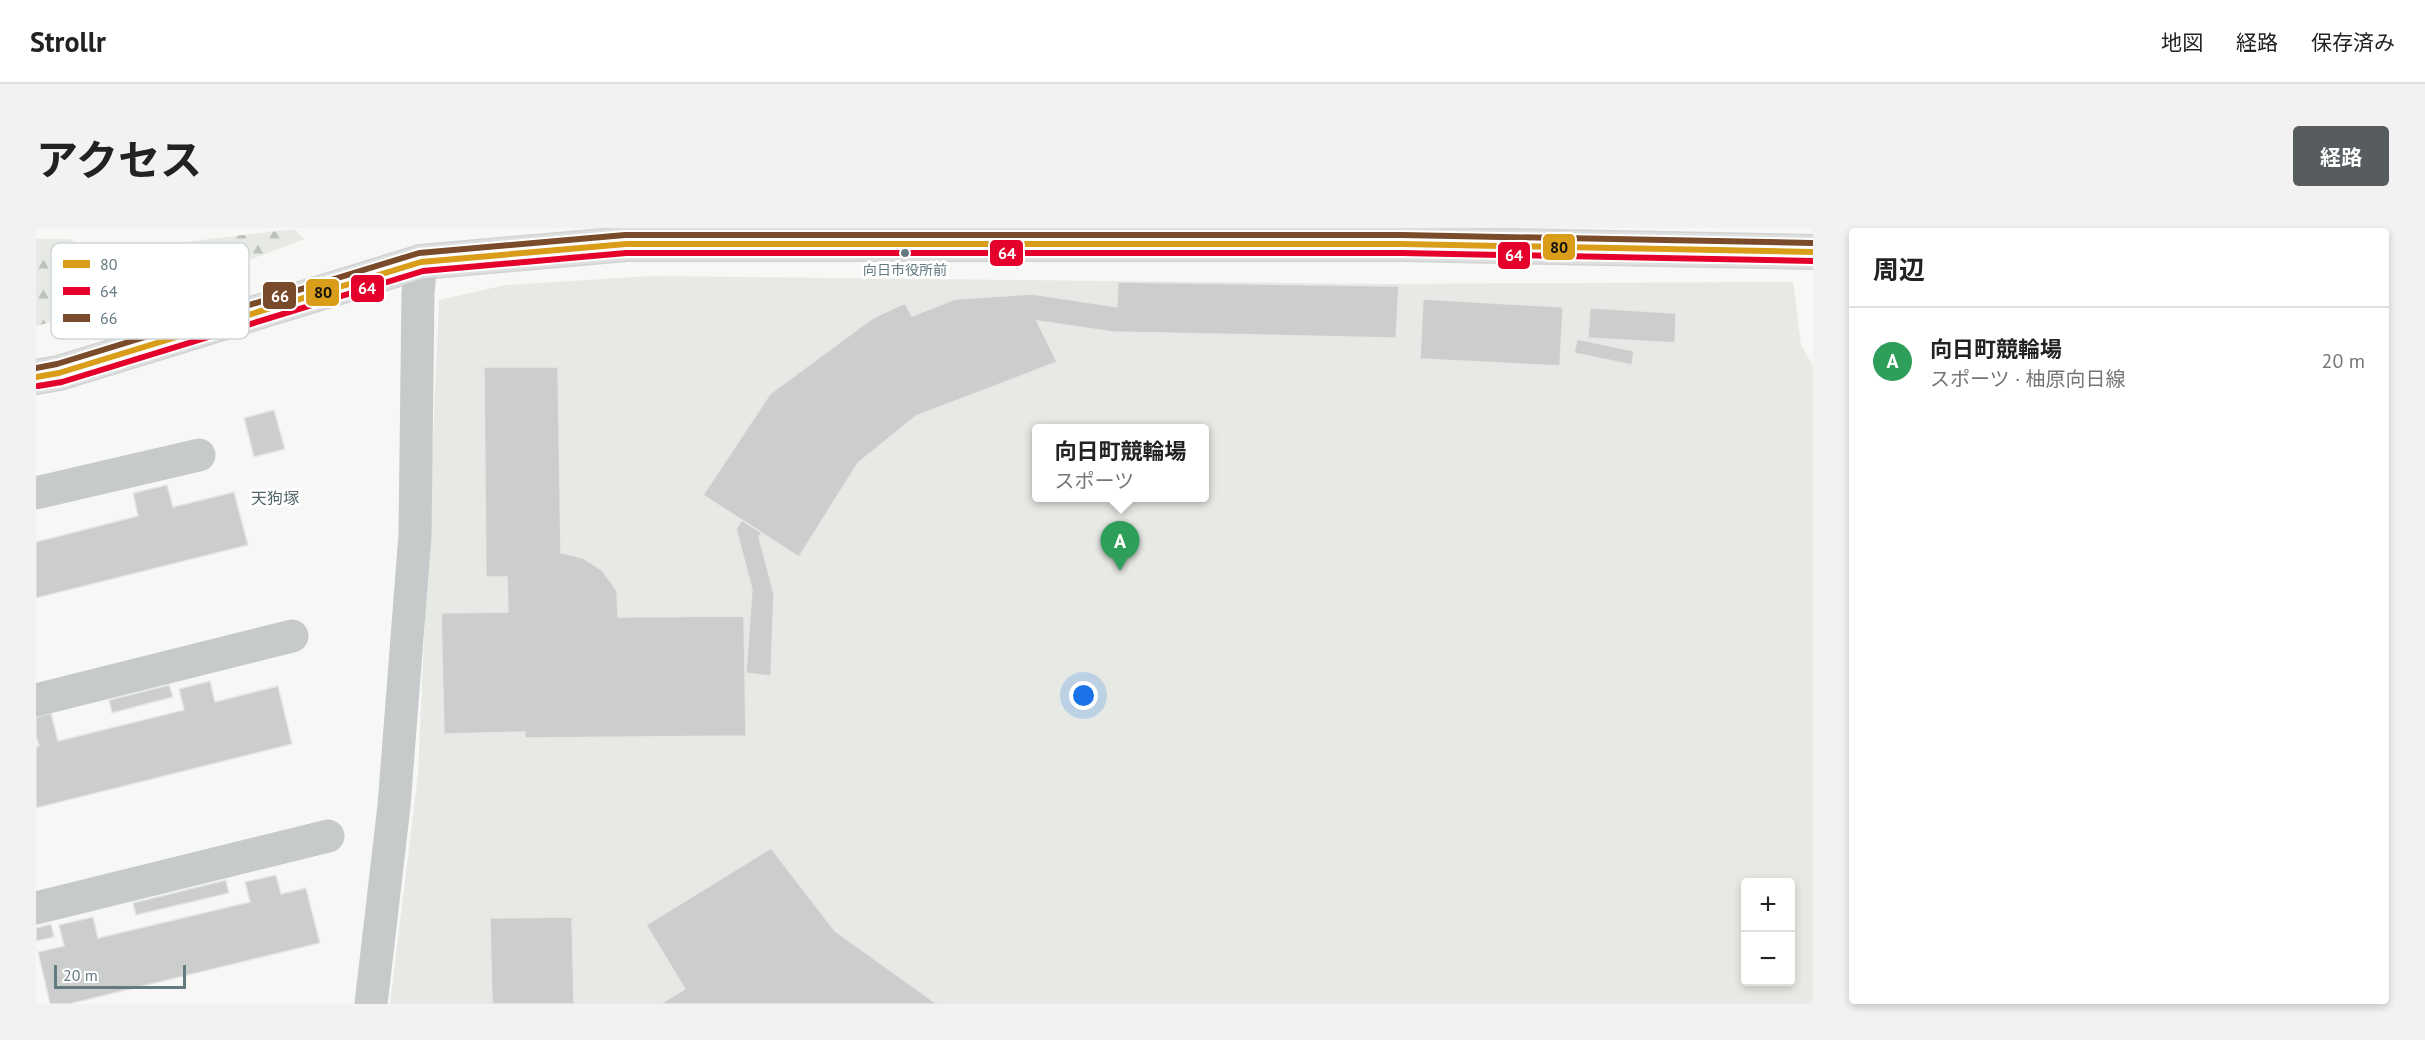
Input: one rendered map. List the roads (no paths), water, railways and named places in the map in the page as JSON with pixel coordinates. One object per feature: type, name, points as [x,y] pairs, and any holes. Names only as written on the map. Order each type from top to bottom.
[{"type":"main road","points":[[249,315],[421,262],[624,236],[1650,238],[1813,252]]},
{"type":"main road","points":[[36,377],[59,373],[170,339]]},
{"type":"street","points":[[371,1004],[394,807],[415,535],[418,293],[421,262]]},
{"type":"street","points":[[36,493],[199,454]]},
{"type":"street","points":[[36,700],[292,636]]},
{"type":"street","points":[[36,908],[328,836]]},
{"type":"place","name":"向日市役所前","points":[[905,253]]},
{"type":"place","name":"向日町競輪場","points":[[1120,571]]},
{"type":"district","name":"天狗塚","points":[[275,498]]}]
